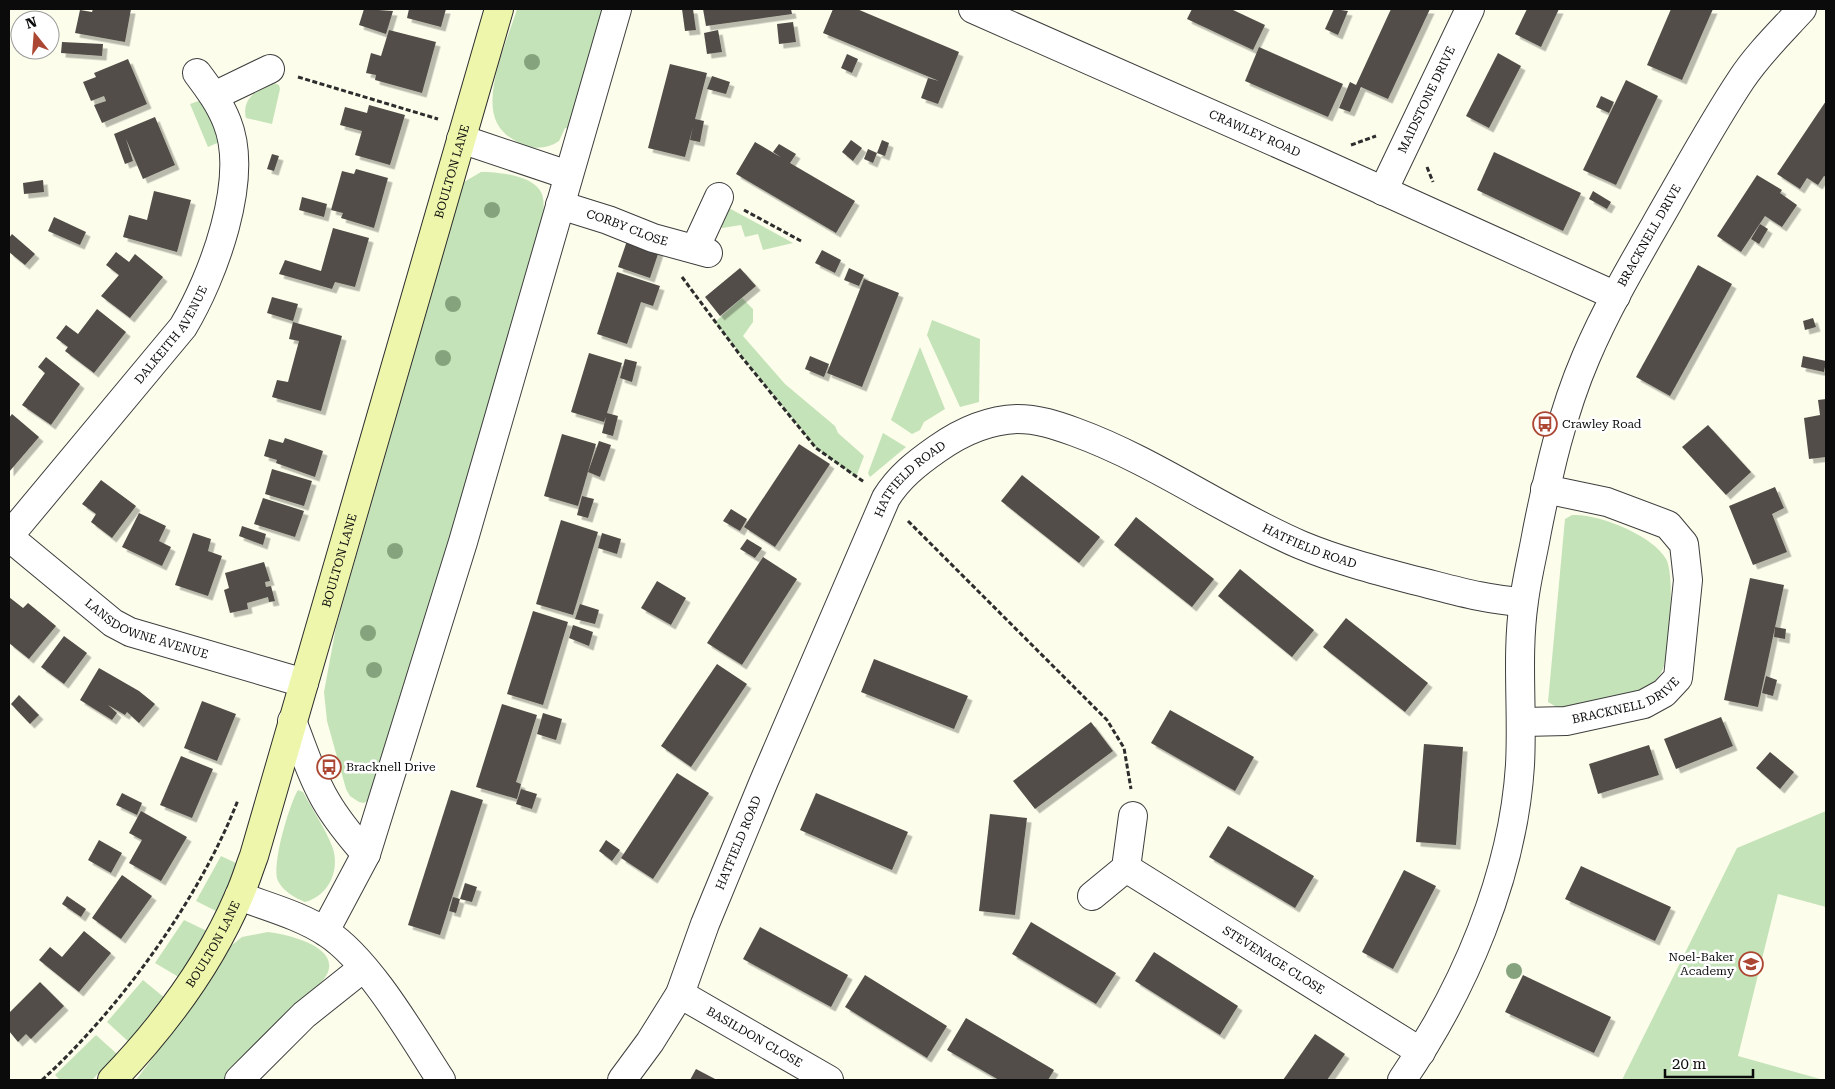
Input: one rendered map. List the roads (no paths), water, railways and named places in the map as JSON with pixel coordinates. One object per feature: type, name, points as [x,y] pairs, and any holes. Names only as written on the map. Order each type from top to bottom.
[{"type":"street","name":"BOULTON LANE","points":[[112,1080],[180,999],[208,955],[239,896],[269,807],[292,721],[499,9]]},
{"type":"street","points":[[325,931],[366,854],[463,542],[617,9]]},
{"type":"street","name":"CRAWLEY ROAD","points":[[973,9],[1313,159],[1616,296]]},
{"type":"street","name":"MAIDSTONE DRIVE","points":[[1383,191],[1470,9]]},
{"type":"street","name":"BRACKNELL DRIVE","points":[[1402,1080],[1421,1052],[1463,973],[1486,917],[1514,812],[1520,768],[1522,722],[1520,663],[1523,602],[1552,455],[1586,355],[1616,296],[1698,150],[1741,80],[1768,46],[1802,9]]},
{"type":"street","points":[[214,96],[270,69]]},
{"type":"street","name":"DALKEITH AVENUE","points":[[9,537],[183,327],[199,300],[234,193],[234,149],[228,123],[214,96],[198,73]]},
{"type":"street","points":[[463,133],[568,175]]},
{"type":"street","name":"CORBY CLOSE","points":[[560,205],[608,220],[653,238],[701,251],[719,197]]},
{"type":"street","name":"HATFIELD ROAD","points":[[622,1080],[650,1042],[680,994],[705,924],[764,781],[886,498],[896,482],[921,460],[950,439],[998,421],[1018,419],[1048,422],[1103,442],[1263,527],[1302,545],[1347,562],[1490,600],[1523,602]]},
{"type":"street","name":"BRACKNELL DRIVE","points":[[1522,722],[1566,721],[1644,704],[1664,693],[1678,678],[1688,580],[1684,544],[1668,525],[1644,515],[1607,502],[1546,489]]},
{"type":"street","name":"LANSDOWNE AVENUE","points":[[9,537],[113,623],[130,632],[304,683]]},
{"type":"street","points":[[292,721],[314,779],[326,801],[342,826],[366,854]]},
{"type":"street","points":[[1092,896],[1126,868],[1133,816]]},
{"type":"street","name":"STEVENAGE CLOSE","points":[[1126,868],[1421,1052]]},
{"type":"street","points":[[239,896],[325,931],[338,940],[385,996],[441,1080]]},
{"type":"street","points":[[239,1080],[262,1054],[304,1015],[363,968]]},
{"type":"street","name":"BASILDON CLOSE","points":[[680,994],[829,1080]]},
{"type":"place","name":"Crawley Road","points":[[1545,424]]},
{"type":"place","name":"Bracknell Drive","points":[[329,767]]},
{"type":"place","name":"Noel-Baker Academy","points":[[1751,964]]}]
